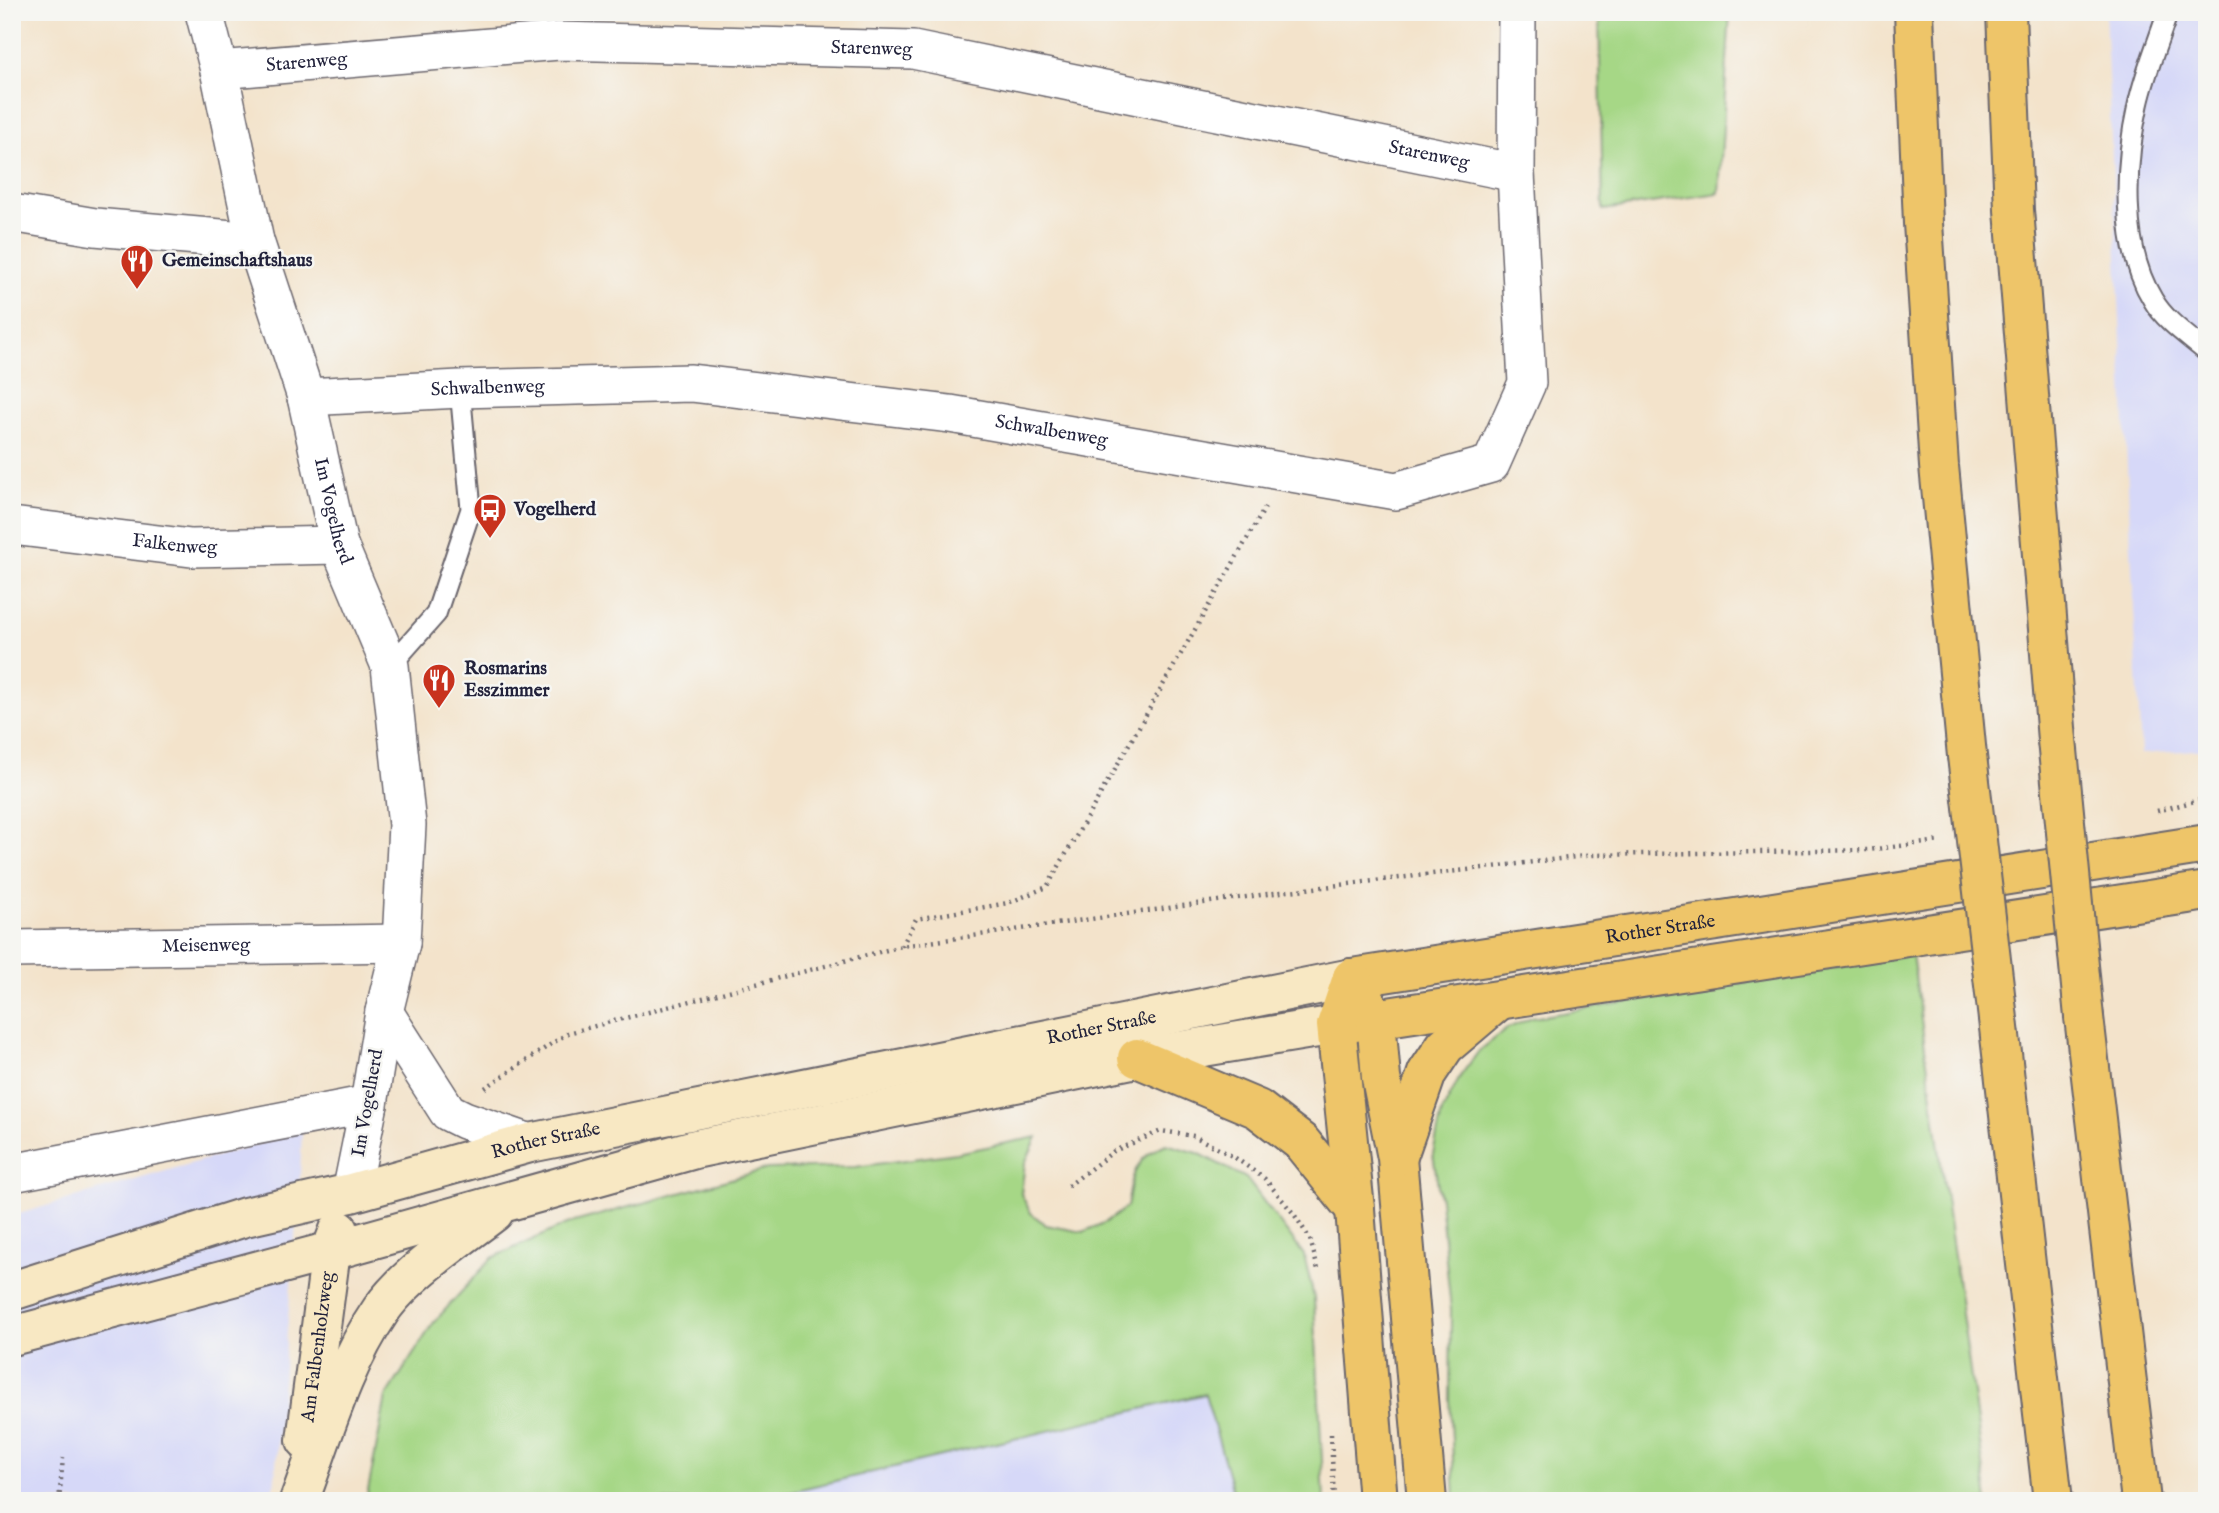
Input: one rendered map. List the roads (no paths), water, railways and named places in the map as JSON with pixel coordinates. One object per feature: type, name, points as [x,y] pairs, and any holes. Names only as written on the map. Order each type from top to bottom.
[{"type":"main road","points":[[1914,12],[1924,237],[1939,466],[1967,756],[2053,1501]]},
{"type":"main road","points":[[2006,12],[2014,210],[2057,740],[2084,1017],[2141,1501]]},
{"type":"main road","name":"Rother Straße","points":[[12,1291],[245,1217],[351,1193],[530,1143],[1352,978],[2207,844]]},
{"type":"main road","name":"Rother Straße","points":[[12,1336],[331,1251],[695,1149],[1137,1058],[2207,891]]},
{"type":"main road","points":[[1352,978],[1376,1019],[1381,1079],[1397,1158],[1427,1501]]},
{"type":"main road","points":[[1352,978],[1336,1025],[1355,1209],[1378,1501]]},
{"type":"main road","points":[[1397,1158],[1427,1073],[1445,1046],[1498,1001]]},
{"type":"main road","points":[[1137,1058],[1258,1109],[1301,1142],[1355,1209]]},
{"type":"main road","name":"Am Falbenholzweg","points":[[298,1501],[331,1251],[351,1193]]},
{"type":"main road","points":[[298,1501],[353,1357],[382,1308],[421,1268],[509,1200]]},
{"type":"main road","points":[[2132,1416],[2157,1501]]},
{"type":"main road","points":[[2045,1501],[2047,1464]]},
{"type":"street","name":"Im Vogelherd","points":[[204,12],[255,241],[306,397],[339,545],[390,666],[407,825],[401,943],[384,1012],[351,1193]]},
{"type":"street","points":[[1516,173],[1517,12]]},
{"type":"street","name":"Starenweg","points":[[219,70],[559,41],[914,50],[1516,173]]},
{"type":"street","name":"Schwalbenweg","points":[[306,397],[460,389],[691,383],[950,414],[1396,491],[1491,464],[1527,383],[1516,173]]},
{"type":"street","points":[[12,213],[95,227],[255,241]]},
{"type":"street","name":"Falkenweg","points":[[12,526],[191,548],[339,545]]},
{"type":"street","name":"Meisenweg","points":[[12,949],[401,943]]},
{"type":"street","name":"Im Vogelherd","points":[[384,1012],[448,1112],[530,1143]]},
{"type":"street","points":[[12,1173],[369,1104]]},
{"type":"lane","points":[[2168,12],[2138,104],[2130,165],[2129,215],[2134,252],[2153,301],[2175,326],[2207,352]]},
{"type":"lane","points":[[390,666],[436,614],[471,509],[460,389]]},
{"type":"place","name":"Gemeinschaftshaus","points":[[137,291]]},
{"type":"place","name":"Vogelherd","points":[[490,540]]},
{"type":"place","name":"Rosmarins Esszimmer","points":[[439,710]]}]
